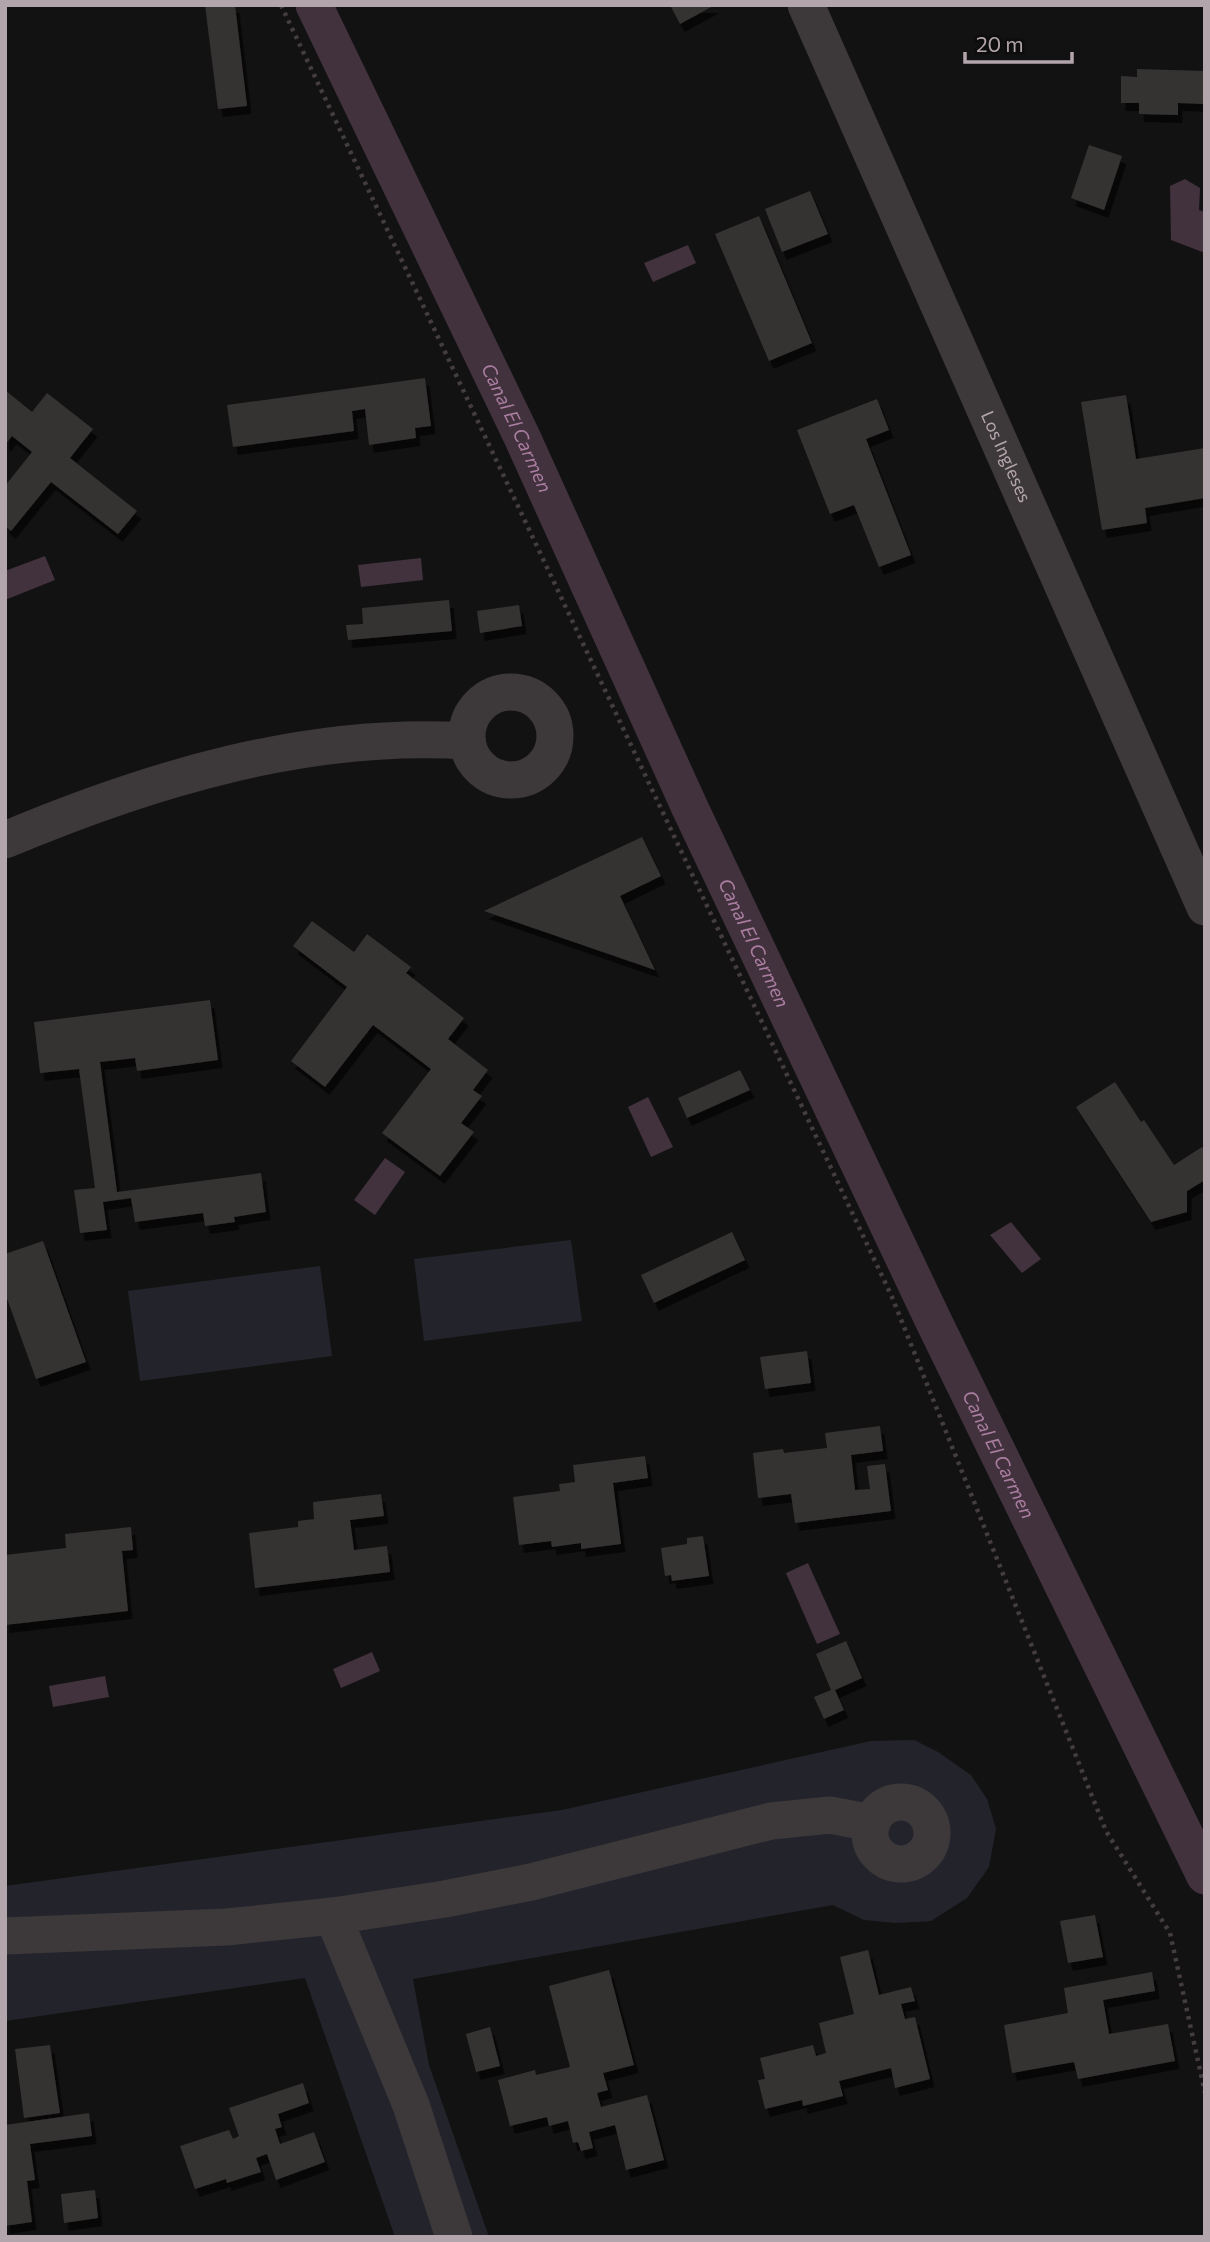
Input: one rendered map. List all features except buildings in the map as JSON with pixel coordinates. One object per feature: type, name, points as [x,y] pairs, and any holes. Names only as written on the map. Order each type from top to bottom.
[{"type":"street","name":"Los Ingleses","points":[[806,5],[1205,908]]},
{"type":"street","points":[[5,840],[121,794],[230,764],[354,744],[421,740],[467,741]]},
{"type":"street","points":[[5,1936],[228,1927],[333,1916],[445,1899],[531,1882],[771,1821],[830,1815],[873,1823]]},
{"type":"street","points":[[333,1916],[411,2105],[454,2237]]},
{"type":"path","points":[[281,5],[892,1297],[1106,1831],[1170,1933],[1205,2093]]},
{"type":"shaded area","points":[[1185,179],[1200,188],[1199,210],[1205,212],[1205,253],[1171,240],[1170,186]]},
{"type":"shaded area","points":[[688,245],[696,263],[653,282],[644,263]]},
{"type":"shaded area","points":[[45,556],[55,580],[5,600],[5,571]]},
{"type":"shaded area","points":[[421,558],[423,580],[361,587],[358,565]]},
{"type":"shaded area","points":[[648,1097],[673,1147],[651,1157],[628,1107]]},
{"type":"shaded area","points":[[385,1158],[405,1172],[375,1215],[354,1200]]},
{"type":"shaded area","points":[[1011,1222],[1041,1259],[1022,1273],[990,1235]]},
{"type":"shaded area","points":[[571,1240],[582,1321],[424,1341],[414,1259]]},
{"type":"shaded area","points":[[320,1266],[332,1356],[140,1381],[128,1291]]},
{"type":"shaded area","points":[[808,1563],[840,1634],[817,1644],[786,1573]]},
{"type":"shaded area","points":[[372,1652],[380,1671],[341,1688],[333,1669]]},
{"type":"shaded area","points":[[105,1676],[109,1697],[53,1707],[49,1686]]},
{"type":"shaded area","points":[[914,1740],[938,1752],[971,1775],[987,1799],[996,1829],[989,1867],[967,1898],[931,1921],[896,1923],[864,1920],[833,1905],[413,1979],[429,2065],[489,2237],[395,2237],[305,1978],[5,2021],[5,1886],[562,1810],[871,1741]]},
{"type":"waterway","name":"Canal El Carmen","points":[[314,5],[522,437],[690,808],[934,1322],[1205,1876]]}]
